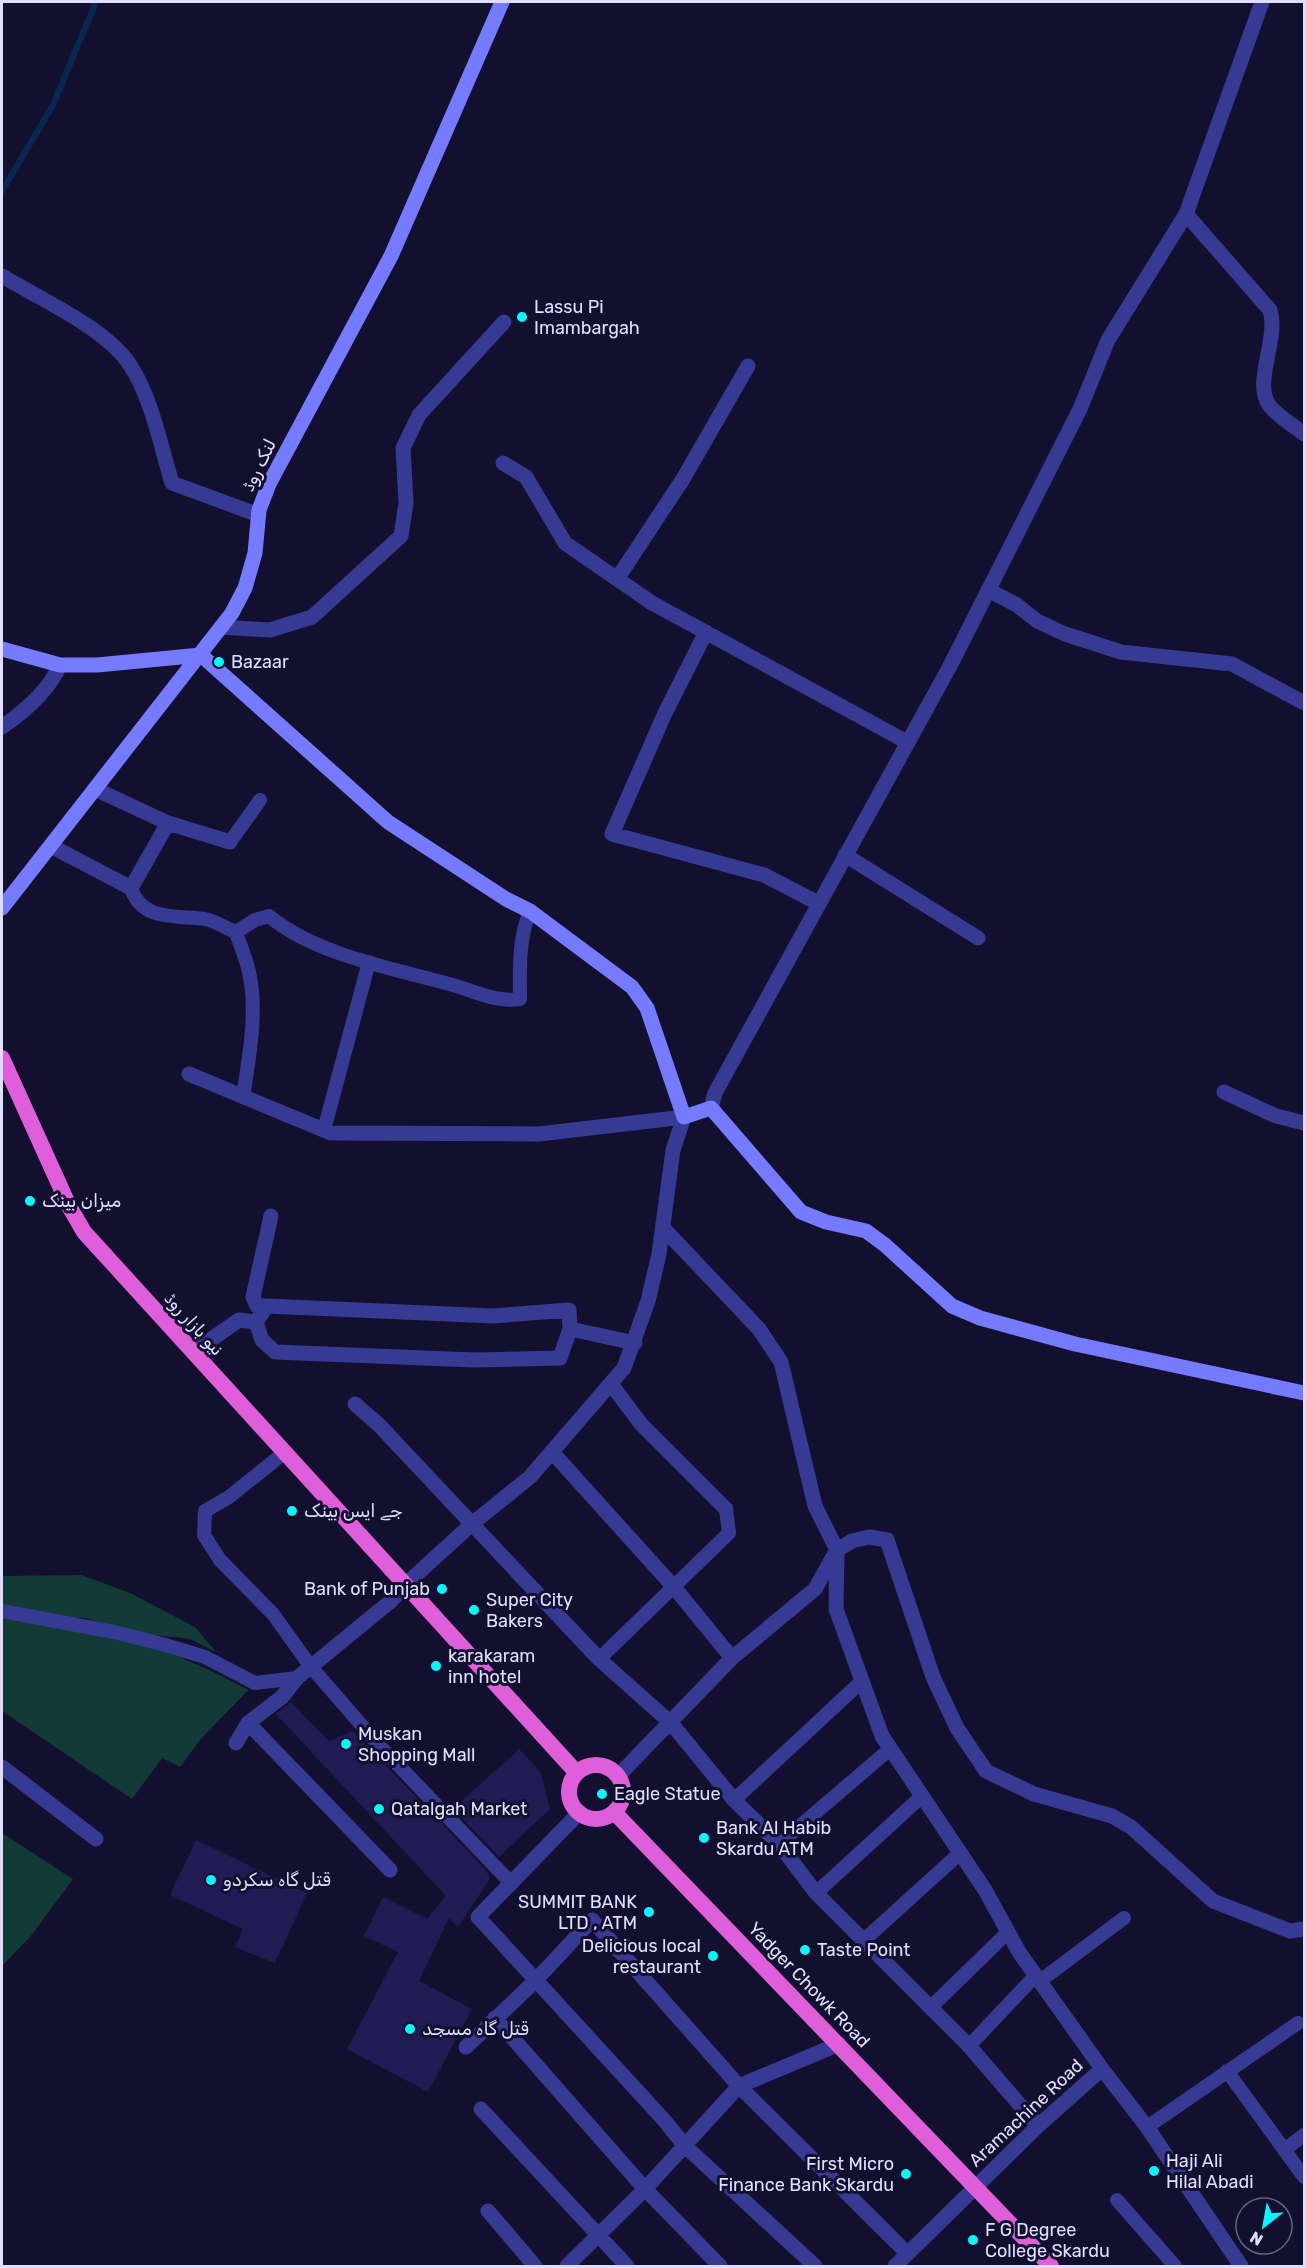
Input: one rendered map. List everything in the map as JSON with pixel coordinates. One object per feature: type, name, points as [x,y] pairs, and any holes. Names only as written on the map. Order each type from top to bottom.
[{"type":"highway","name":"نیو بازار روڈ","points":[[2,1058],[69,1206],[84,1232],[406,1584]]},
{"type":"highway","points":[[406,1584],[576,1772]]},
{"type":"highway","points":[[594,1766],[603,1767],[618,1776],[623,1793],[622,1802],[614,1812],[602,1818],[592,1819],[580,1812],[571,1800],[570,1791],[576,1772],[594,1766]]},
{"type":"highway","name":"Yadger Chowk Road","points":[[614,1812],[1051,2266]]},
{"type":"main road","name":"لنک روڈ","points":[[2,908],[201,655],[245,588],[255,553],[259,515],[269,484],[391,256],[502,2]]},
{"type":"main road","points":[[2,649],[60,665],[97,665],[201,655],[388,822],[530,911],[632,987],[647,1008],[684,1117],[711,1107],[801,1212],[826,1222],[866,1231],[885,1245],[952,1306],[980,1318],[1075,1344],[1305,1393]]},
{"type":"street","points":[[711,1107],[715,1093],[988,590],[1080,409],[1108,340],[1186,214],[1262,2]]},
{"type":"street","points":[[1186,214],[1270,310],[1274,321],[1263,382],[1264,396],[1270,407],[1305,434]]},
{"type":"street","points":[[2,276],[95,331],[130,365],[146,400],[172,483],[259,515]]},
{"type":"street","points":[[221,627],[270,630],[312,617],[400,536],[406,503],[403,448],[419,415],[504,321]]},
{"type":"street","points":[[617,579],[683,479],[748,366]]},
{"type":"street","points":[[504,463],[526,477],[564,543],[652,603],[907,742]]},
{"type":"street","points":[[988,590],[1017,605],[1037,621],[1065,634],[1121,651],[1232,664],[1305,704]]},
{"type":"street","points":[[706,632],[665,713],[612,834],[764,875],[818,903]]},
{"type":"street","points":[[2,727],[20,714],[52,683],[60,665]]},
{"type":"street","points":[[95,789],[168,824],[230,842],[260,800]]},
{"type":"street","points":[[131,888],[168,824]]},
{"type":"street","points":[[51,846],[131,888],[134,898],[145,909],[158,915],[206,920],[236,932],[250,972],[252,1015],[251,1041],[243,1097]]},
{"type":"street","points":[[845,855],[978,938]]},
{"type":"street","points":[[236,932],[255,920],[269,916],[285,929],[369,962],[451,984],[488,997],[520,999],[519,955],[523,929],[530,911]]},
{"type":"street","points":[[324,1130],[369,962]]},
{"type":"street","points":[[189,1074],[331,1133],[539,1134],[684,1117],[673,1150],[664,1229],[648,1300],[624,1368],[530,1477],[473,1523],[391,1600],[297,1678],[282,1697],[248,1723],[236,1743]]},
{"type":"street","points":[[1224,1092],[1276,1116],[1305,1123]]},
{"type":"street","points":[[256,1322],[262,1340],[275,1352],[474,1360],[560,1358],[570,1329],[569,1310],[493,1316],[257,1306],[253,1297],[270,1216]]},
{"type":"street","points":[[664,1229],[759,1329],[781,1362],[815,1506],[837,1550],[836,1609],[882,1736],[985,1890],[1008,1932],[1038,1978],[1102,2069],[1147,2127],[1241,2266]]},
{"type":"street","points":[[256,1322],[267,1306]]},
{"type":"street","points":[[193,1352],[239,1320],[256,1322]]},
{"type":"street","points":[[570,1329],[634,1343]]},
{"type":"street","points":[[599,1659],[729,1533],[726,1509],[641,1424],[611,1384]]},
{"type":"street","points":[[355,1404],[380,1425],[599,1659],[671,1723],[734,1800],[779,1844],[816,1893],[969,2046],[1038,2126]]},
{"type":"street","points":[[552,1452],[673,1586],[732,1658]]},
{"type":"street","points":[[284,1453],[229,1497],[205,1511],[204,1535],[220,1560],[273,1614],[311,1667],[398,1766],[510,1882]]},
{"type":"street","points":[[618,1776],[732,1658],[815,1589],[837,1550],[852,1541],[869,1537],[887,1540],[933,1677],[957,1728],[986,1771],[1034,1794],[1084,1806],[1121,1821],[1213,1901],[1290,1931],[1305,1929]]},
{"type":"street","points":[[2,1611],[114,1632],[162,1644],[205,1657],[255,1683],[297,1678]]},
{"type":"street","points":[[734,1800],[862,1681]]},
{"type":"street","points":[[248,1723],[390,1870]]},
{"type":"street","points":[[779,1844],[890,1749]]},
{"type":"street","points":[[2,1767],[96,1839]]},
{"type":"street","points":[[816,1893],[921,1797]]},
{"type":"street","points":[[580,1812],[478,1917],[534,1982],[664,2120],[685,2146],[815,2266]]},
{"type":"street","points":[[863,1941],[960,1853]]},
{"type":"street","points":[[969,2046],[1038,1978],[1124,1918]]},
{"type":"street","points":[[466,2047],[534,1982],[592,1920],[739,2086],[907,2253]]},
{"type":"street","points":[[930,2008],[1008,1932]]},
{"type":"street","points":[[495,2019],[645,2189],[720,2266]]},
{"type":"street","points":[[1147,2127],[1298,2023]]},
{"type":"street","points":[[567,2266],[645,2189],[739,2086],[839,2044]]},
{"type":"street","name":"Aramachine Road","points":[[895,2266],[1038,2126],[1102,2069]]},
{"type":"street","points":[[1227,2071],[1305,2177]]},
{"type":"street","points":[[481,2109],[627,2266]]},
{"type":"street","points":[[1284,2150],[1305,2135]]},
{"type":"street","points":[[1117,2200],[1175,2266]]},
{"type":"street","points":[[488,2211],[535,2266]]},
{"type":"green space","points":[[81,1575],[130,1593],[195,1627],[216,1652],[190,1639],[128,1632],[86,1618],[61,1617],[2,1607],[3,1576]]},
{"type":"green space","points":[[2,1617],[84,1628],[126,1638],[189,1661],[248,1690],[200,1740],[180,1767],[162,1758],[132,1799],[2,1711]]},
{"type":"green space","points":[[2,1833],[73,1879],[30,1937],[2,1966]]},
{"type":"building","points":[[291,1702],[329,1741],[353,1731],[486,1870],[490,1879],[458,1927],[449,1918],[419,1981],[472,2009],[428,2092],[347,2049],[398,1952],[364,1936],[383,1897],[427,1919],[446,1896],[276,1714]]},
{"type":"building","points":[[519,1749],[541,1773],[550,1809],[499,1857],[453,1809]]},
{"type":"building","points":[[196,1840],[307,1893],[275,1963],[235,1947],[243,1929],[170,1895]]},
{"type":"waterway","points":[[2,191],[53,105],[96,2]]},
{"type":"place","name":"Lassu Pi Imambargah","points":[[522,317]]},
{"type":"place","name":"Bazaar","points":[[219,662]]},
{"type":"place","name":"میزان بینک","points":[[30,1201]]},
{"type":"place","name":"جے ایس بینک","points":[[292,1511]]},
{"type":"place","name":"Bank of Punjab","points":[[442,1589]]},
{"type":"place","name":"Super City Bakers","points":[[474,1610]]},
{"type":"place","name":"karakaram inn hotel","points":[[436,1666]]},
{"type":"place","name":"Muskan Shopping Mall","points":[[346,1744]]},
{"type":"place","name":"Eagle Statue","points":[[602,1794]]},
{"type":"place","name":"Qatalgah Market","points":[[379,1809]]},
{"type":"place","name":"Bank Al Habib Skardu ATM","points":[[704,1838]]},
{"type":"place","name":"قتل گاہ سکردو","points":[[211,1880]]},
{"type":"place","name":"SUMMIT BANK LTD , ATM","points":[[649,1912]]},
{"type":"place","name":"Taste Point","points":[[805,1950]]},
{"type":"place","name":"Delicious local restaurant","points":[[713,1956]]},
{"type":"place","name":"قتل گاہ مسجد","points":[[410,2029]]},
{"type":"place","name":"Haji Ali Hilal Abadi","points":[[1154,2171]]},
{"type":"place","name":"First Micro Finance Bank Skardu","points":[[906,2174]]},
{"type":"place","name":"F G Degree College Skardu","points":[[973,2240]]}]
